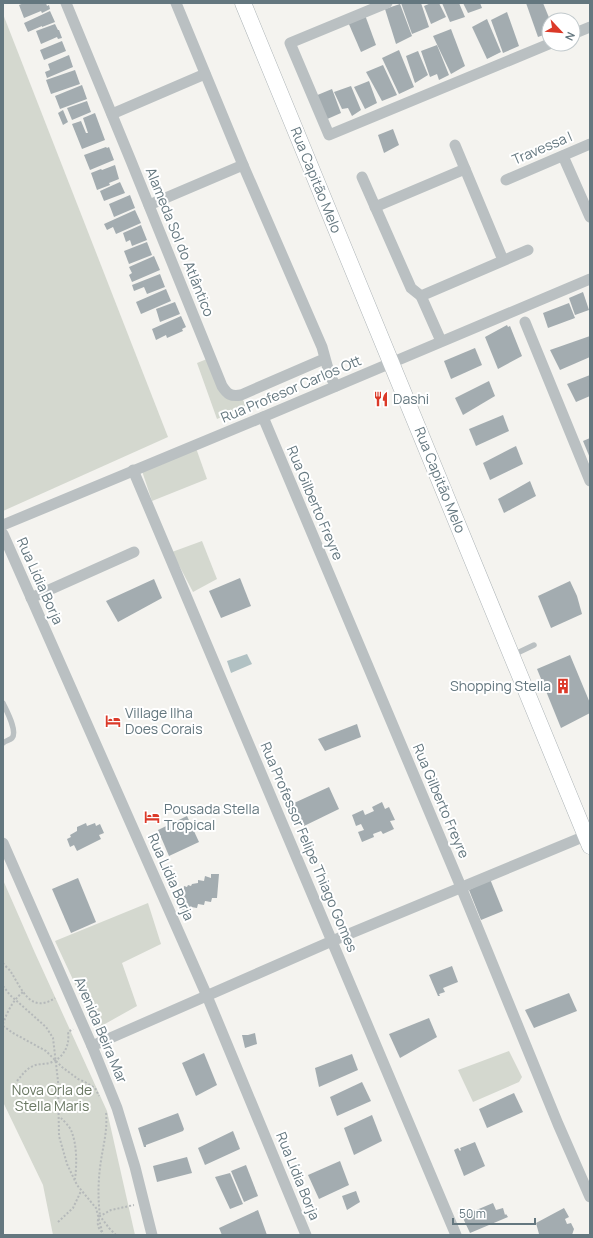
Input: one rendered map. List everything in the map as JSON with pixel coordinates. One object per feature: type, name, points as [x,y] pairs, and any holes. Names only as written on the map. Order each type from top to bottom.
[{"type":"main road","name":"Rua Capitão Melo","points":[[243,3],[589,838]]},
{"type":"street","name":"Alameda Sol do Atlântico","points":[[66,3],[222,386],[229,395],[240,395],[324,359]]},
{"type":"street","points":[[176,3],[243,165],[322,347],[324,359],[330,376],[336,386]]},
{"type":"street","points":[[387,3],[290,43],[329,136],[541,47]]},
{"type":"street","points":[[112,114],[205,74]]},
{"type":"street","name":"Travessa I","points":[[506,180],[590,144]]},
{"type":"street","points":[[455,145],[503,260]]},
{"type":"street","points":[[563,156],[590,217]]},
{"type":"street","points":[[149,205],[243,165]]},
{"type":"street","points":[[375,207],[465,169]]},
{"type":"street","points":[[362,177],[411,288],[421,296],[441,341]]},
{"type":"street","points":[[421,296],[528,250]]},
{"type":"street","name":"Rua Profesor Carlos Ott","points":[[3,525],[590,279]]},
{"type":"street","points":[[525,322],[590,481]]},
{"type":"street","name":"Rua Gilberto Freyre","points":[[263,417],[461,887],[558,1124],[590,1197]]},
{"type":"street","name":"Rua Professor Felipe Thiago Gomes","points":[[133,470],[456,1235]]},
{"type":"street","name":"Rua Lídia Borja","points":[[3,534],[207,996],[306,1235]]},
{"type":"street","points":[[31,598],[134,552]]},
{"type":"street","points":[[92,1046],[332,941],[461,887],[589,838]]},
{"type":"street","name":"Avenida Beira Mar","points":[[3,843],[83,1024],[118,1108],[136,1167],[152,1235]]},
{"type":"lane","points":[[512,655],[534,645]]},
{"type":"lane","points":[[3,703],[14,732],[12,738],[3,743]]},
{"type":"path","points":[[3,963],[11,971],[26,996],[32,1001],[41,1004],[49,1002],[55,998]]},
{"type":"path","points":[[3,986],[46,1027],[53,1038],[60,1117],[59,1136],[67,1164],[76,1185],[96,1208],[100,1216],[116,1235]]},
{"type":"path","points":[[23,992],[8,1010],[3,1025],[12,1033],[46,1051],[78,1080],[95,1088],[102,1100]]},
{"type":"path","points":[[17,1081],[28,1068],[51,1063],[64,1054],[68,1046],[68,1032],[83,1024]]},
{"type":"path","points":[[103,1234],[99,1230],[98,1226],[98,1219],[100,1216],[98,1186],[107,1124],[106,1106]]},
{"type":"path","points":[[60,1117],[71,1129],[75,1150],[76,1167],[74,1180]]},
{"type":"path","points":[[58,1222],[73,1208],[81,1191]]},
{"type":"path","points":[[100,1216],[111,1210],[144,1203]]},
{"type":"green space","points":[[3,14],[168,437],[3,511]]},
{"type":"green space","points":[[207,359],[225,397],[242,398],[246,406],[217,419],[197,363]]},
{"type":"green space","points":[[196,448],[207,479],[152,501],[142,471]]},
{"type":"green space","points":[[202,541],[217,579],[193,592],[172,552]]},
{"type":"green space","name":"Nova Orla de Stella Maris","points":[[3,880],[107,1111],[135,1235],[53,1235],[43,1185],[3,1102]]},
{"type":"green space","points":[[148,903],[161,944],[122,963],[137,1006],[96,1029],[55,941]]},
{"type":"green space","points":[[509,1051],[522,1077],[519,1082],[473,1102],[458,1070]]},
{"type":"shaded area","points":[[247,654],[252,664],[231,673],[227,661]]},
{"type":"building","points":[[24,3],[46,3],[47,6],[49,5],[50,9],[24,18],[19,5]]},
{"type":"building","points":[[401,3],[421,3],[429,27],[412,34]]},
{"type":"building","points":[[431,3],[439,3],[446,17],[431,24],[424,6]]},
{"type":"building","points":[[442,3],[459,3],[465,17],[450,22]]},
{"type":"building","points":[[463,3],[480,3],[482,8],[468,13]]},
{"type":"building","points":[[526,3],[543,3],[547,12],[541,12],[541,36],[538,37]]},
{"type":"building","points":[[400,4],[412,36],[396,44],[385,9]]},
{"type":"building","points":[[50,11],[55,22],[28,32],[24,23]]},
{"type":"building","points":[[507,12],[519,46],[503,53],[491,20]]},
{"type":"building","points":[[365,15],[376,45],[361,52],[348,22]]},
{"type":"building","points":[[487,19],[501,52],[487,59],[472,27]]},
{"type":"building","points":[[55,24],[62,38],[58,39],[57,37],[41,44],[36,31]]},
{"type":"building","points":[[451,29],[465,66],[451,74],[433,36]]},
{"type":"building","points":[[62,41],[66,51],[44,60],[40,50]]},
{"type":"building","points":[[437,45],[449,75],[439,80],[437,74],[430,77],[421,51]]},
{"type":"building","points":[[399,50],[414,87],[399,94],[382,58]]},
{"type":"building","points":[[418,51],[428,75],[415,83],[406,56]]},
{"type":"building","points":[[69,55],[73,67],[47,78],[45,72],[50,70],[48,64]]},
{"type":"building","points":[[383,65],[397,95],[382,101],[366,72]]},
{"type":"building","points":[[75,70],[80,84],[51,94],[46,80]]},
{"type":"building","points":[[369,81],[377,103],[365,109],[354,87]]},
{"type":"building","points":[[82,85],[87,99],[60,109],[55,96]]},
{"type":"building","points":[[351,86],[361,110],[352,116],[348,108],[342,109],[334,92]]},
{"type":"building","points":[[332,89],[341,113],[325,120],[315,96]]},
{"type":"building","points":[[87,101],[91,112],[72,120],[67,108]]},
{"type":"building","points":[[63,110],[68,122],[63,125],[58,113]]},
{"type":"building","points":[[95,113],[105,140],[82,149],[72,124],[81,121],[86,133],[88,133],[83,118]]},
{"type":"building","points":[[393,129],[399,145],[384,153],[378,135]]},
{"type":"building","points":[[109,147],[114,160],[90,170],[84,155]]},
{"type":"building","points":[[115,165],[119,179],[109,183],[110,185],[97,190],[91,173]]},
{"type":"building","points":[[120,182],[125,193],[104,201],[100,191]]},
{"type":"building","points":[[130,195],[135,208],[114,217],[109,204]]},
{"type":"building","points":[[135,210],[141,223],[116,234],[113,227],[107,230],[104,224]]},
{"type":"building","points":[[141,225],[147,240],[132,246],[130,240],[126,242],[123,233]]},
{"type":"building","points":[[147,242],[152,255],[129,264],[124,251]]},
{"type":"building","points":[[154,256],[160,270],[132,282],[129,275],[132,273],[129,267]]},
{"type":"building","points":[[160,274],[165,287],[147,294],[144,287],[134,291],[132,285]]},
{"type":"building","points":[[166,289],[171,301],[141,314],[136,302]]},
{"type":"building","points":[[583,292],[589,310],[575,315],[569,298]]},
{"type":"building","points":[[175,302],[180,314],[160,322],[156,309]]},
{"type":"building","points":[[569,303],[575,318],[548,328],[543,313]]},
{"type":"building","points":[[181,316],[186,327],[182,329],[183,331],[167,338],[166,335],[156,340],[152,329]]},
{"type":"building","points":[[507,325],[508,327],[510,326],[522,356],[498,369],[485,337]]},
{"type":"building","points":[[590,336],[590,357],[560,370],[550,350]]},
{"type":"building","points":[[475,348],[482,365],[451,379],[444,361]]},
{"type":"building","points":[[590,375],[590,396],[576,402],[567,384]]},
{"type":"building","points":[[489,381],[495,396],[463,415],[455,398]]},
{"type":"building","points":[[503,415],[509,431],[476,446],[469,429]]},
{"type":"building","points":[[590,438],[590,458],[583,441]]},
{"type":"building","points":[[516,446],[523,464],[490,480],[483,463]]},
{"type":"building","points":[[530,481],[536,496],[504,513],[498,499]]},
{"type":"building","points":[[240,578],[251,606],[221,618],[209,591]]},
{"type":"building","points":[[154,579],[162,598],[118,622],[106,601]]},
{"type":"building","points":[[570,581],[577,596],[582,614],[551,628],[538,596]]},
{"type":"building","name":"Shopping Stella","points":[[570,655],[590,703],[590,713],[561,728],[537,669]]},
{"type":"building","points":[[357,724],[361,737],[325,751],[318,739]]},
{"type":"building","points":[[329,787],[339,809],[304,826],[294,803]]},
{"type":"building","points":[[382,802],[385,809],[389,807],[395,820],[390,821],[394,829],[383,834],[381,831],[373,834],[374,837],[362,842],[358,832],[364,830],[361,824],[356,826],[352,815],[363,810],[365,815],[374,811],[372,807]]},
{"type":"building","points":[[187,816],[199,842],[169,856],[158,830]]},
{"type":"building","points":[[86,823],[87,826],[95,823],[96,826],[100,824],[104,833],[99,835],[101,839],[77,851],[74,845],[70,847],[67,839],[71,837],[70,835],[77,831],[77,827]]},
{"type":"building","points":[[211,874],[219,874],[217,898],[212,898],[211,902],[205,901],[204,905],[198,904],[197,908],[191,907],[191,911],[181,910],[184,886],[187,887],[188,885],[191,886],[192,884],[198,883],[198,880],[204,881],[205,876],[211,878]]},
{"type":"building","points":[[78,878],[96,922],[71,933],[52,889]]},
{"type":"building","points":[[490,879],[503,911],[481,920],[469,890]]},
{"type":"building","points":[[452,966],[458,982],[443,988],[445,992],[439,994],[440,996],[438,996],[429,975]]},
{"type":"building","points":[[569,993],[577,1011],[534,1028],[525,1010]]},
{"type":"building","points":[[429,1018],[437,1037],[400,1058],[389,1034]]},
{"type":"building","points":[[255,1033],[257,1044],[245,1048],[242,1035]]},
{"type":"building","points":[[204,1053],[217,1085],[196,1096],[182,1063]]},
{"type":"building","points":[[352,1054],[358,1070],[319,1087],[315,1068]]},
{"type":"building","points":[[362,1082],[371,1101],[337,1116],[330,1097]]},
{"type":"building","points":[[514,1093],[523,1112],[487,1128],[479,1109]]},
{"type":"building","points":[[178,1113],[184,1129],[183,1131],[144,1147],[138,1128]]},
{"type":"building","points":[[372,1115],[382,1141],[354,1155],[344,1128]]},
{"type":"building","points":[[233,1131],[240,1149],[205,1165],[198,1148]]},
{"type":"building","points":[[475,1142],[485,1166],[464,1176],[454,1150],[458,1148],[460,1151],[460,1148]]},
{"type":"building","points":[[187,1157],[192,1173],[157,1182],[153,1166]]},
{"type":"building","points":[[340,1161],[349,1185],[319,1199],[308,1175]]},
{"type":"building","points":[[246,1165],[258,1196],[244,1202],[231,1171]]},
{"type":"building","points":[[230,1173],[243,1204],[230,1209],[215,1177]]},
{"type":"building","points":[[356,1191],[360,1202],[347,1210],[342,1196]]},
{"type":"building","points":[[493,1203],[496,1210],[503,1208],[505,1215],[506,1214],[508,1217],[470,1233],[462,1216]]},
{"type":"building","points":[[564,1208],[569,1217],[565,1219],[567,1224],[571,1223],[574,1229],[572,1235],[539,1234],[536,1223]]},
{"type":"building","points":[[258,1210],[267,1235],[222,1235],[219,1228]]},
{"type":"place","name":"Dashi","points":[[381,399]]},
{"type":"place","name":"Shopping Stella","points":[[563,686]]},
{"type":"place","name":"Village Ilha Does Corais","points":[[113,721]]},
{"type":"place","name":"Pousada Stella Tropical","points":[[152,817]]}]
